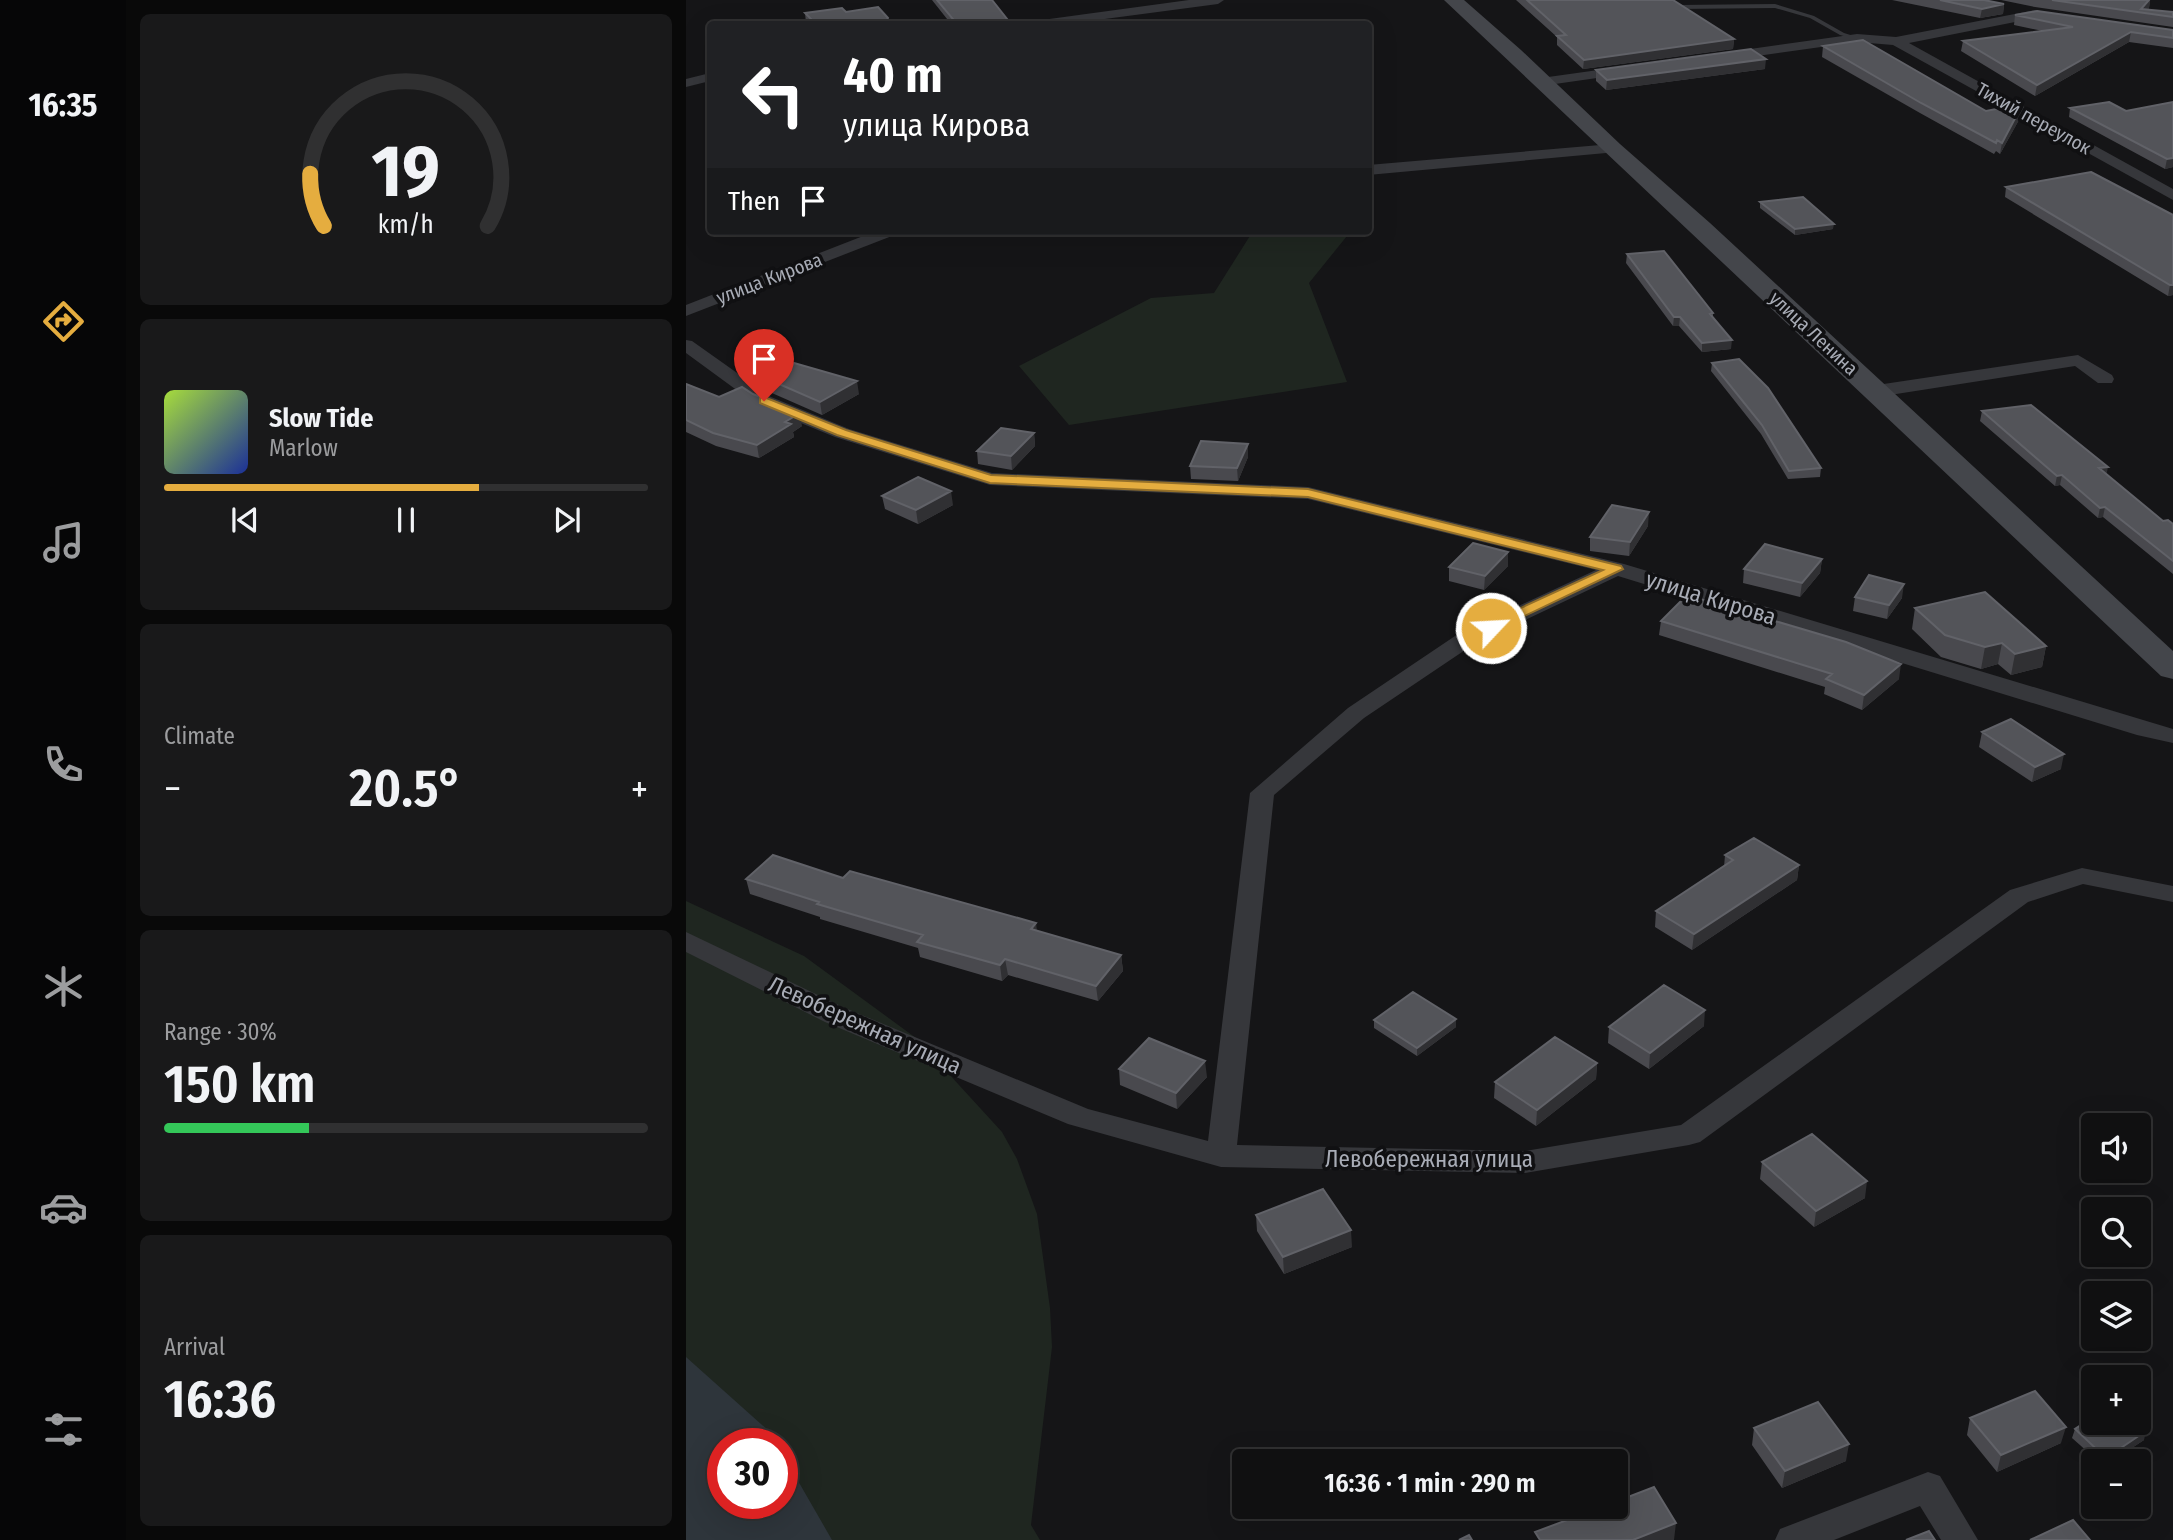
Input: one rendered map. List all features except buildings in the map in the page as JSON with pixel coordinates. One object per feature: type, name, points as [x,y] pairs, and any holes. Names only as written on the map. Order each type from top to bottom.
[{"type":"main road","name":"улица Ленина","points":[[1453,0],[1514,54],[1612,149],[1702,228],[2173,670]]},
{"type":"street","points":[[1064,21],[1218,0]]},
{"type":"street","points":[[1710,58],[1857,38],[1896,41],[2042,15],[1996,6]]},
{"type":"street","name":"Тихий переулок","points":[[1896,41],[2173,195]]},
{"type":"street","points":[[1541,82],[1644,68]]},
{"type":"street","points":[[686,83],[707,79]]},
{"type":"street","points":[[1372,170],[1612,149]]},
{"type":"street","name":"улица Кирова","points":[[686,311],[881,235]]},
{"type":"street","name":"улица Кирова","points":[[686,345],[764,401],[842,433],[990,479],[1308,493],[1616,569],[2145,730],[2173,736]]},
{"type":"street","points":[[1877,391],[2078,360],[2105,379]]},
{"type":"street","points":[[1221,1156],[1262,793],[1356,713],[1466,639],[1616,569]]},
{"type":"street","name":"Левобережная улица","points":[[686,941],[835,1016],[1079,1117],[1221,1156],[1525,1162],[1689,1134],[2019,896],[2082,876],[2173,894]]},
{"type":"street","points":[[1793,1540],[1928,1487],[1960,1540]]},
{"type":"lane","points":[[1678,7],[1775,6],[1812,17],[1842,34],[1857,38]]},
{"type":"shaded area","points":[[1250,235],[1348,235],[1309,283],[1347,382],[1069,425],[1019,366],[1151,298],[1214,293]]},
{"type":"shaded area","points":[[686,901],[804,956],[916,1038],[1002,1132],[1017,1159],[1037,1214],[1050,1308],[1052,1347],[1031,1525],[1040,1540],[686,1540]]},
{"type":"shaded area","points":[[686,1357],[766,1428],[707,1428],[707,1519],[798,1519],[798,1481],[832,1540],[686,1540]]},
{"type":"route","points":[[764,401],[842,433],[990,479],[1308,493],[1616,569],[1491,628]]}]
